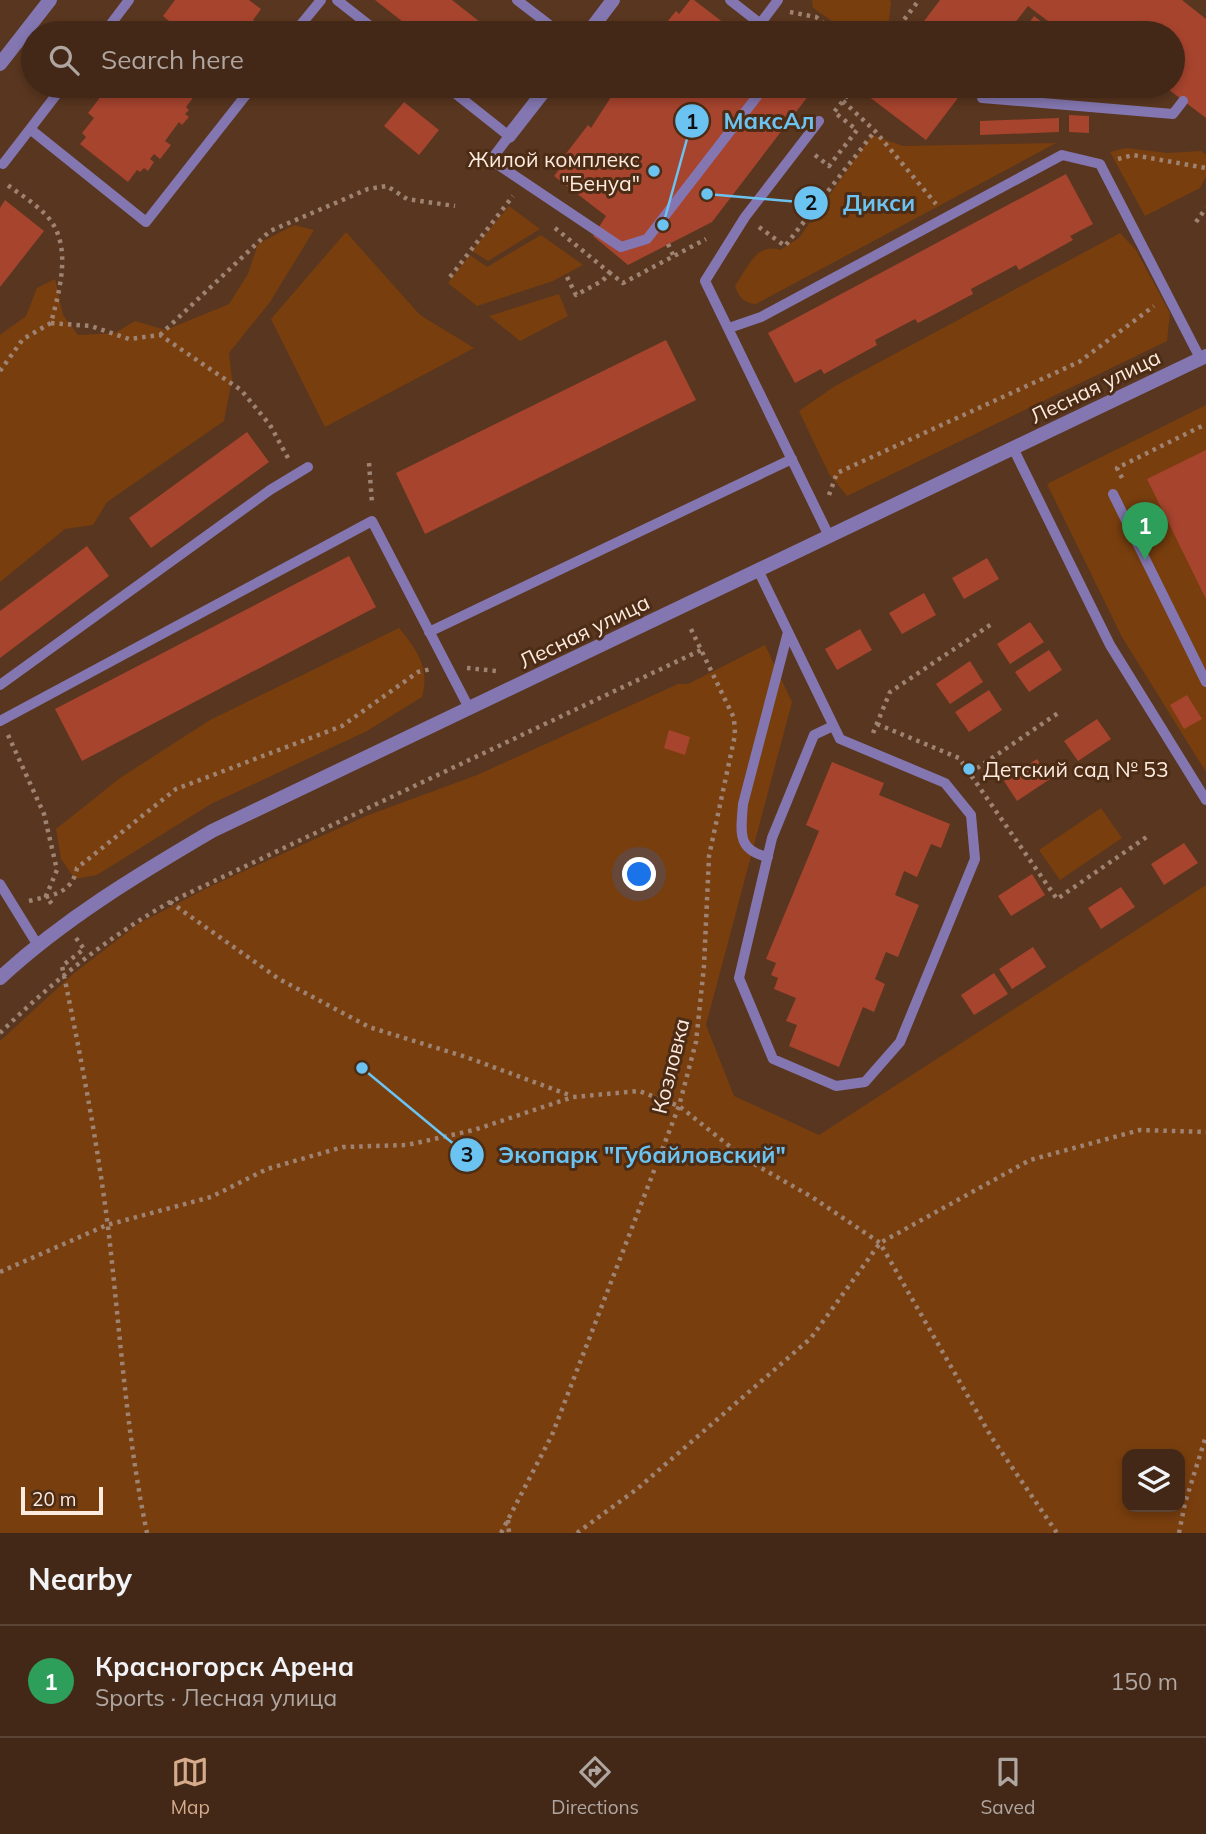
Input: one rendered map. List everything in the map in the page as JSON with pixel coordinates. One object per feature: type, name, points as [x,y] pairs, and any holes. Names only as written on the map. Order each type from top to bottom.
[{"type":"street","points":[[34,21],[50,0]]},
{"type":"street","points":[[597,21],[613,0]]},
{"type":"street","points":[[0,64],[21,37]]},
{"type":"street","points":[[509,136],[539,98]]},
{"type":"street","name":"Лесная улица","points":[[0,978],[37,944],[129,879],[212,831],[1203,357]]},
{"type":"lane","points":[[113,21],[129,0]]},
{"type":"lane","points":[[304,21],[321,0]]},
{"type":"lane","points":[[337,0],[364,21]]},
{"type":"lane","points":[[517,0],[544,21]]},
{"type":"lane","points":[[730,0],[757,21]]},
{"type":"lane","points":[[762,21],[775,4]]},
{"type":"lane","points":[[1,164],[54,98]]},
{"type":"lane","points":[[30,129],[146,222],[244,98]]},
{"type":"lane","points":[[461,98],[509,136],[491,160],[522,184],[621,247],[647,239],[756,98]]},
{"type":"lane","points":[[982,98],[1173,114],[1183,101]]},
{"type":"lane","points":[[819,121],[736,231],[705,281],[829,536]]},
{"type":"lane","points":[[729,328],[761,317],[1062,155],[1100,164],[1203,357]]},
{"type":"lane","points":[[1013,448],[1110,645],[1206,800]]},
{"type":"lane","points":[[429,632],[792,459]]},
{"type":"lane","points":[[0,685],[270,490],[304,470]]},
{"type":"lane","points":[[1113,494],[1206,682]]},
{"type":"lane","points":[[0,722],[372,522],[469,708]]},
{"type":"lane","points":[[758,570],[840,739],[945,783],[971,815],[975,859],[900,1042],[865,1082],[836,1086],[773,1059],[739,978],[772,838],[814,735],[833,726]]},
{"type":"lane","points":[[768,857],[752,854],[746,845],[741,833],[743,804],[788,632]]},
{"type":"lane","points":[[0,884],[37,944]]},
{"type":"path","points":[[903,21],[919,0]]},
{"type":"path","points":[[775,4],[820,21]]},
{"type":"path","points":[[802,144],[829,166],[857,130],[834,112],[845,98]]},
{"type":"path","points":[[843,101],[875,131],[931,198]]},
{"type":"path","points":[[768,233],[785,246],[875,131]]},
{"type":"path","points":[[1100,164],[1133,155],[1206,168]]},
{"type":"path","points":[[0,179],[46,215],[60,239],[63,275],[51,323]]},
{"type":"path","points":[[450,277],[522,184]]},
{"type":"path","points":[[0,371],[23,339],[51,323],[90,326],[129,339],[160,335],[270,232],[368,189],[387,186],[407,199],[455,206]]},
{"type":"path","points":[[1196,222],[1206,208]]},
{"type":"path","points":[[565,237],[623,283],[704,242],[721,220],[736,231]]},
{"type":"path","points":[[668,244],[674,257]]},
{"type":"path","points":[[567,278],[576,295],[603,281],[610,272]]},
{"type":"path","points":[[820,516],[837,473],[1079,362],[1168,295]]},
{"type":"path","points":[[160,335],[240,390],[270,425],[281,449],[304,470]]},
{"type":"path","points":[[1123,480],[1117,468],[1206,424]]},
{"type":"path","points":[[369,463],[372,502]]},
{"type":"path","points":[[866,750],[890,692],[993,623]]},
{"type":"path","name":"Козловка","points":[[501,1533],[552,1435],[679,1106],[696,1042],[704,966],[709,856],[735,735],[734,718],[690,627]]},
{"type":"path","points":[[0,1033],[64,975],[137,921],[170,902],[701,650]]},
{"type":"path","points":[[46,896],[58,894],[74,882],[77,868],[176,789],[342,726],[418,672],[447,666],[496,671]]},
{"type":"path","points":[[970,773],[1061,710]]},
{"type":"path","points":[[877,724],[959,758],[1057,898],[1148,836]]},
{"type":"path","points":[[0,734],[8,735],[44,814],[57,870],[46,896]]},
{"type":"path","points":[[46,896],[54,907]]},
{"type":"path","points":[[170,902],[279,979],[369,1027],[466,1057],[573,1097]]},
{"type":"path","points":[[75,937],[84,949],[62,965],[107,1225],[123,1367],[147,1533]]},
{"type":"path","points":[[0,1272],[107,1225],[211,1197],[267,1169],[343,1147],[407,1145],[474,1130],[573,1097],[639,1091],[679,1106],[747,1160],[813,1196],[880,1243],[992,1438],[1057,1533]]},
{"type":"path","points":[[577,1533],[637,1489],[811,1338],[880,1243],[1030,1160],[1140,1130],[1206,1132]]},
{"type":"path","points":[[1179,1533],[1185,1503],[1206,1436]]},
{"type":"path","points":[[508,1520],[509,1533]]},
{"type":"shaded area","points":[[812,0],[891,2],[889,21],[832,21],[813,8]]},
{"type":"shaded area","points":[[872,135],[903,146],[1056,143],[756,304],[745,301],[735,286],[753,259],[758,253],[780,250],[799,238]]},
{"type":"shaded area","points":[[1126,148],[1167,153],[1201,151],[1206,155],[1206,177],[1200,188],[1145,216],[1110,152]]},
{"type":"shaded area","points":[[509,206],[540,229],[488,261],[472,251]]},
{"type":"shaded area","points":[[294,225],[314,230],[270,302],[229,353],[232,379],[224,421],[107,502],[93,525],[65,529],[0,582],[0,335],[26,316],[37,288],[55,279],[63,315],[78,335],[115,333],[135,321],[166,330],[229,304],[248,274],[258,244]]},
{"type":"shaded area","points":[[346,232],[420,315],[474,348],[325,427],[271,319]]},
{"type":"shaded area","points":[[1120,233],[1136,250],[1170,313],[1167,341],[847,496],[829,474],[799,411],[835,386]]},
{"type":"shaded area","points":[[541,235],[583,265],[553,281],[477,306],[448,283],[470,255],[487,267]]},
{"type":"shaded area","points":[[559,294],[568,316],[520,341],[489,316]]},
{"type":"shaded area","points":[[1206,405],[1206,772],[1122,637],[1047,484]]},
{"type":"shaded area","points":[[399,628],[421,660],[424,677],[422,697],[367,731],[211,804],[97,875],[75,879],[61,859],[56,829],[120,778],[210,720]]},
{"type":"shaded area","points":[[765,645],[792,702],[706,1025],[734,1096],[819,1135],[1206,885],[1206,1533],[0,1533],[0,1041],[73,974],[138,924],[209,887],[366,816],[477,775],[678,684],[688,684]]},
{"type":"shaded area","points":[[1101,808],[1122,838],[1060,880],[1039,850]]},
{"type":"building","points":[[175,0],[249,0],[261,9],[253,20],[255,21],[169,21],[163,16]]},
{"type":"building","points":[[375,0],[452,0],[479,21],[402,21]]},
{"type":"building","points":[[690,0],[694,0],[721,21],[668,21],[676,11],[679,14]]},
{"type":"building","points":[[940,0],[1182,0],[1206,19],[1206,118],[1180,98],[1185,98],[1185,21],[1048,21],[1028,6],[1016,21],[924,21]]},
{"type":"building","points":[[100,98],[193,98],[186,107],[189,110],[185,114],[189,117],[182,125],[179,122],[165,141],[171,145],[160,159],[154,154],[150,159],[154,162],[148,171],[144,168],[140,172],[137,170],[128,182],[80,144],[86,137],[82,133],[94,118],[88,113]]},
{"type":"building","name":"Жилой комплекс \"Бенуа\"","points":[[610,98],[807,98],[712,222],[628,265],[593,236],[606,216],[554,176],[561,167],[558,164],[588,125],[591,128]]},
{"type":"building","points":[[871,98],[958,98],[926,140]]},
{"type":"building","points":[[404,102],[439,130],[419,155],[384,126]]},
{"type":"building","points":[[1069,115],[1089,116],[1089,133],[1069,132]]},
{"type":"building","points":[[1059,118],[1059,132],[980,135],[980,121]]},
{"type":"building","points":[[1066,174],[1093,224],[1070,236],[1073,240],[1019,270],[1016,265],[971,289],[973,294],[918,323],[915,319],[875,340],[877,345],[824,374],[821,369],[795,383],[768,333]]},
{"type":"building","points":[[5,200],[44,231],[0,287],[0,208]]},
{"type":"building","points":[[666,340],[696,400],[425,534],[396,473]]},
{"type":"building","points":[[247,432],[269,462],[151,548],[129,518]]},
{"type":"building","points":[[1206,450],[1206,599],[1147,479]]},
{"type":"building","points":[[87,546],[109,576],[0,658],[0,611]]},
{"type":"building","points":[[349,556],[376,607],[82,761],[55,709]]},
{"type":"building","points":[[987,558],[999,579],[964,599],[952,578]]},
{"type":"building","points":[[924,593],[936,615],[902,634],[889,613]]},
{"type":"building","points":[[1030,622],[1044,642],[1010,664],[997,644]]},
{"type":"building","points":[[860,629],[872,650],[837,670],[825,649]]},
{"type":"building","points":[[1049,650],[1062,670],[1029,692],[1015,672]]},
{"type":"building","points":[[970,661],[983,682],[950,704],[936,684]]},
{"type":"building","points":[[989,690],[1002,710],[969,732],[955,712]]},
{"type":"building","points":[[1187,695],[1202,719],[1184,729],[1170,705]]},
{"type":"building","points":[[1097,719],[1111,739],[1078,761],[1064,741]]},
{"type":"building","points":[[669,730],[690,737],[685,755],[664,748]]},
{"type":"building","points":[[1037,759],[1050,779],[1017,801],[1004,781]]},
{"type":"building","points":[[832,762],[884,783],[879,795],[950,824],[941,848],[931,844],[917,877],[904,871],[895,895],[919,905],[898,957],[886,952],[875,979],[885,984],[874,1012],[863,1007],[839,1067],[789,1046],[797,1025],[786,1021],[796,998],[774,989],[778,978],[771,975],[776,963],[766,959],[819,831],[806,825]]},
{"type":"building","points":[[1184,843],[1198,863],[1164,885],[1151,864]]},
{"type":"building","points":[[1032,874],[1045,895],[1011,916],[998,896]]},
{"type":"building","points":[[1121,887],[1135,907],[1101,929],[1088,908]]},
{"type":"building","points":[[1033,947],[1046,967],[1012,989],[999,969]]},
{"type":"building","points":[[994,973],[1008,994],[974,1015],[961,995]]},
{"type":"place","name":"Жилой комплекс \"Бенуа\"","points":[[654,171]]},
{"type":"place","name":"Дикси","points":[[707,194]]},
{"type":"place","name":"МаксАл","points":[[663,225]]},
{"type":"place","name":"Красногорск Арена","points":[[1145,560]]},
{"type":"place","name":"Детский сад № 53","points":[[969,769]]},
{"type":"place","name":"Экопарк \"Губайловский\"","points":[[362,1068]]}]
